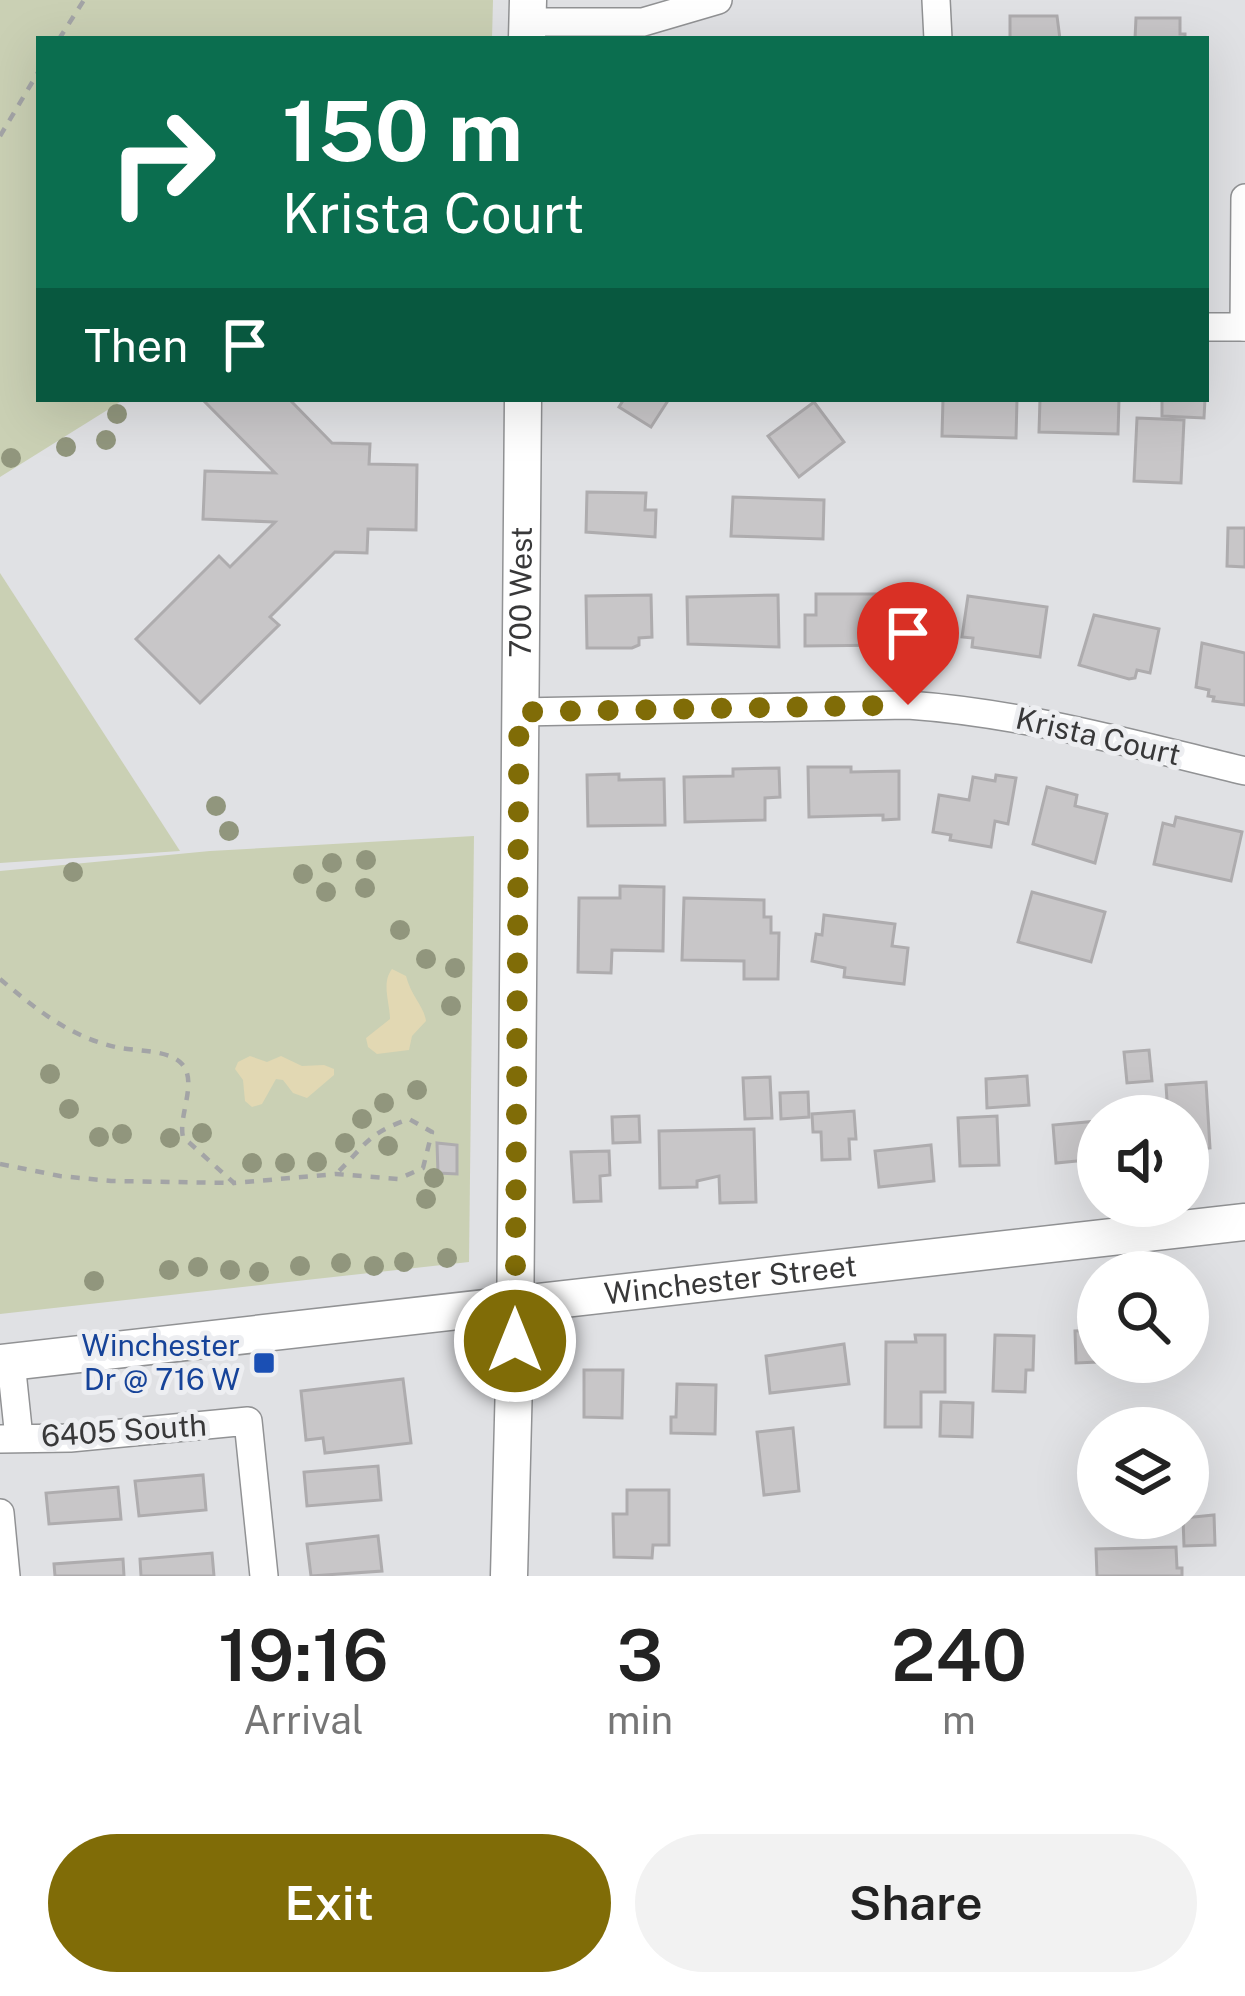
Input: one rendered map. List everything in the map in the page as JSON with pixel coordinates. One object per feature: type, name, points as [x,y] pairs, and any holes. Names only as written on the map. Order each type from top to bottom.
[{"type":"main road","name":"700 West","points":[[509,1576],[523,402]]},
{"type":"main road","name":"Winchester Street","points":[[5,1363],[1245,1222]]},
{"type":"street","points":[[527,20],[643,22],[718,0]]},
{"type":"street","points":[[936,0],[938,36]]},
{"type":"street","points":[[1209,327],[1244,327],[1245,198]]},
{"type":"street","name":"Krista Court","points":[[519,712],[962,708],[1245,771]]},
{"type":"street","points":[[5,1363],[9,1439]]},
{"type":"street","name":"6405 South","points":[[9,1439],[248,1421],[264,1576]]},
{"type":"street","points":[[0,1513],[5,1576]]},
{"type":"path","points":[[61,36],[83,0]]},
{"type":"path","points":[[0,136],[36,76]]},
{"type":"path","points":[[0,979],[34,1008],[82,1038],[168,1056],[182,1064],[189,1078],[180,1127],[183,1137],[234,1183]]},
{"type":"path","points":[[0,1164],[111,1181],[234,1183],[336,1174],[398,1179],[424,1168],[432,1132],[409,1119],[387,1127],[366,1138],[336,1174]]},
{"type":"green space","points":[[0,0],[493,0],[492,36],[36,36],[36,402],[120,402],[0,477]]},
{"type":"green space","points":[[0,573],[180,851],[0,863]]},
{"type":"green space","points":[[474,836],[469,1262],[0,1314],[0,871],[210,851]]},
{"type":"sand","points":[[392,969],[406,976],[426,1021],[412,1036],[409,1050],[377,1054],[366,1038],[390,1019],[387,987]]},
{"type":"sand","points":[[250,1056],[267,1062],[281,1056],[302,1066],[324,1065],[334,1069],[334,1075],[307,1098],[276,1079],[262,1104],[252,1107],[245,1101],[243,1080],[235,1069]]},
{"type":"building","points":[[1010,16],[1057,16],[1060,36],[1010,36]]},
{"type":"building","points":[[1136,18],[1180,18],[1180,34],[1185,34],[1185,36],[1135,36]]},
{"type":"building","points":[[205,402],[292,402],[332,443],[370,444],[369,464],[417,465],[416,530],[368,529],[367,553],[335,552],[270,617],[279,625],[200,703],[136,639],[219,556],[230,567],[275,522],[203,519],[205,471],[275,473]]},
{"type":"building","points":[[622,402],[667,402],[651,427],[619,407]]},
{"type":"building","points":[[814,402],[844,442],[799,477],[768,436]]},
{"type":"building","points":[[943,402],[1017,402],[1016,438],[942,436]]},
{"type":"building","points":[[1040,402],[1119,402],[1118,434],[1039,432]]},
{"type":"building","points":[[1162,402],[1205,402],[1204,418],[1162,416]]},
{"type":"building","points":[[1137,418],[1184,420],[1181,483],[1134,481]]},
{"type":"building","points":[[587,492],[646,493],[645,510],[656,510],[655,537],[586,532]]},
{"type":"building","points":[[733,497],[824,500],[823,539],[731,536]]},
{"type":"building","points":[[1228,528],[1245,528],[1245,567],[1227,566]]},
{"type":"building","points":[[816,594],[892,594],[892,645],[805,646],[805,615],[816,615]]},
{"type":"building","points":[[651,595],[652,637],[639,638],[639,645],[632,648],[587,648],[586,596]]},
{"type":"building","points":[[778,595],[779,647],[688,644],[687,597]]},
{"type":"building","points":[[968,596],[1047,607],[1040,657],[972,647],[973,638],[962,637]]},
{"type":"building","points":[[1094,615],[1159,629],[1150,673],[1137,670],[1135,678],[1129,679],[1079,665]]},
{"type":"building","points":[[1202,643],[1245,653],[1245,705],[1213,701],[1209,690],[1196,687]]},
{"type":"building","points":[[808,767],[899,771],[899,819],[883,820],[883,815],[809,817]]},
{"type":"building","points":[[779,768],[780,797],[765,798],[765,820],[685,822],[684,777],[733,776],[733,769]]},
{"type":"building","points":[[619,774],[619,780],[664,779],[665,825],[588,826],[587,775]]},
{"type":"building","points":[[996,775],[1016,778],[1008,824],[995,821],[991,847],[933,832],[939,795],[969,800],[973,777],[995,781]]},
{"type":"building","points":[[1047,787],[1077,795],[1075,806],[1107,814],[1095,863],[1033,844]]},
{"type":"building","points":[[1176,817],[1242,832],[1231,881],[1154,864],[1163,823],[1174,826]]},
{"type":"building","points":[[620,886],[664,887],[663,951],[612,950],[611,973],[578,972],[579,898],[620,898]]},
{"type":"building","points":[[1032,892],[1105,912],[1091,962],[1018,942]]},
{"type":"building","points":[[684,898],[764,900],[771,933],[779,933],[778,979],[744,979],[744,961],[682,960]]},
{"type":"building","points":[[824,915],[895,924],[892,946],[908,948],[904,984],[844,977],[845,968],[812,961]]},
{"type":"building","points":[[1149,1050],[1152,1081],[1127,1083],[1124,1052]]},
{"type":"building","points":[[1027,1076],[1029,1105],[987,1108],[986,1079]]},
{"type":"building","points":[[770,1077],[772,1118],[745,1119],[743,1078]]},
{"type":"building","points":[[1206,1082],[1207,1095],[1167,1095],[1166,1085]]},
{"type":"building","points":[[808,1092],[809,1117],[781,1119],[780,1093]]},
{"type":"building","points":[[854,1111],[856,1139],[849,1139],[850,1159],[822,1160],[821,1132],[813,1132],[812,1114]]},
{"type":"building","points":[[639,1116],[640,1142],[613,1143],[612,1117]]},
{"type":"building","points":[[997,1116],[999,1165],[960,1166],[958,1118]]},
{"type":"building","points":[[1077,1123],[1077,1161],[1056,1163],[1053,1125]]},
{"type":"building","points":[[754,1129],[756,1202],[720,1203],[719,1176],[697,1181],[697,1187],[660,1188],[659,1131]]},
{"type":"building","points":[[437,1143],[457,1145],[457,1174],[438,1173]]},
{"type":"building","points":[[931,1145],[934,1181],[879,1187],[875,1151]]},
{"type":"building","points":[[609,1151],[610,1175],[600,1176],[601,1201],[574,1202],[571,1152]]},
{"type":"building","points":[[915,1335],[945,1335],[945,1392],[921,1392],[921,1427],[885,1427],[886,1342],[916,1342]]},
{"type":"building","points":[[995,1335],[1034,1336],[1033,1370],[1026,1370],[1025,1392],[993,1391]]},
{"type":"building","points":[[844,1344],[849,1384],[770,1393],[766,1356]]},
{"type":"building","points":[[584,1370],[623,1370],[622,1418],[584,1417]]},
{"type":"building","points":[[403,1379],[411,1443],[325,1453],[323,1438],[306,1440],[301,1391]]},
{"type":"building","points":[[677,1384],[716,1385],[715,1434],[671,1433]]},
{"type":"building","points":[[941,1402],[973,1403],[972,1437],[940,1436]]},
{"type":"building","points":[[793,1428],[799,1491],[764,1495],[757,1432]]},
{"type":"building","points":[[378,1466],[381,1500],[307,1506],[304,1472]]},
{"type":"building","points":[[203,1475],[206,1510],[139,1516],[135,1481]]},
{"type":"building","points":[[118,1487],[121,1519],[49,1524],[46,1493]]},
{"type":"building","points":[[627,1490],[669,1490],[669,1545],[653,1545],[652,1558],[614,1557],[613,1514],[627,1514]]},
{"type":"building","points":[[1209,1515],[1214,1515],[1215,1545],[1184,1546],[1184,1539],[1209,1539]]},
{"type":"building","points":[[378,1536],[382,1571],[311,1576],[307,1544]]},
{"type":"building","points":[[1176,1547],[1182,1576],[1097,1576],[1096,1549]]},
{"type":"building","points":[[212,1553],[214,1576],[141,1576],[140,1559]]},
{"type":"building","points":[[123,1559],[124,1576],[55,1576],[54,1564]]},
{"type":"place","name":"Winchester Dr @ 716 W","points":[[264,1363]]},
{"type":"route","points":[[515,1341],[519,712],[908,705]]}]
